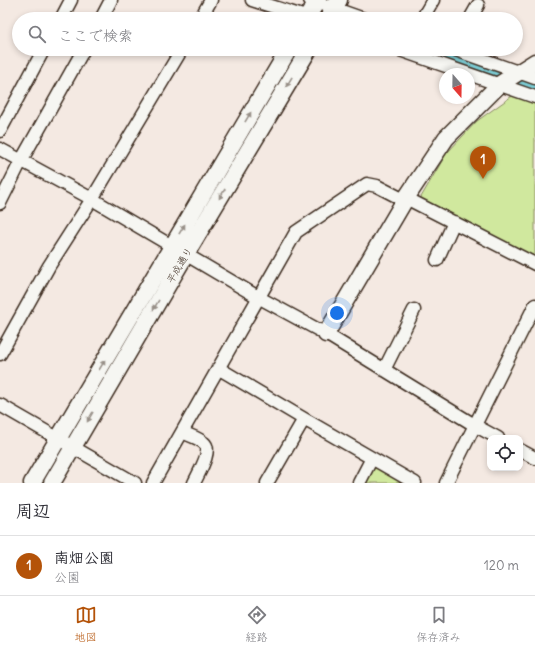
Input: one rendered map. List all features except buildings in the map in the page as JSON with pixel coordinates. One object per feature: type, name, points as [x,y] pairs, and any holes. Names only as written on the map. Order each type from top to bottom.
[{"type":"street","points":[[65,12],[71,0]]},
{"type":"street","points":[[105,12],[111,0]]},
{"type":"street","points":[[204,12],[211,0]]},
{"type":"street","points":[[252,0],[289,12]]},
{"type":"street","points":[[426,12],[433,0]]},
{"type":"street","points":[[310,12],[315,1],[334,9]]},
{"type":"street","points":[[474,12],[478,5]]},
{"type":"street","points":[[0,131],[40,56]]},
{"type":"street","points":[[0,203],[21,160],[80,56]]},
{"type":"street","points":[[0,354],[49,266],[92,199],[178,56]]},
{"type":"street","name":"平成通り","points":[[52,483],[66,442],[172,246],[285,56]]},
{"type":"street","name":"平成通り","points":[[32,483],[66,442],[186,254],[306,56]]},
{"type":"street","points":[[418,56],[535,96]]},
{"type":"street","points":[[473,56],[535,78]]},
{"type":"street","points":[[326,334],[405,199],[446,138],[500,84],[535,62]]},
{"type":"street","points":[[0,149],[92,199],[258,297],[326,334],[492,435]]},
{"type":"street","points":[[152,483],[296,232],[367,184],[377,186],[454,222],[535,264]]},
{"type":"street","points":[[438,260],[454,222]]},
{"type":"street","points":[[446,483],[530,330],[535,305]]},
{"type":"street","points":[[384,370],[414,310]]},
{"type":"street","points":[[218,368],[415,483]]},
{"type":"street","points":[[0,405],[135,483]]},
{"type":"street","points":[[267,483],[304,419]]},
{"type":"street","points":[[182,432],[204,443],[207,448],[207,454],[194,483]]},
{"type":"street","points":[[523,452],[535,458]]},
{"type":"street","points":[[359,483],[372,458]]},
{"type":"green space","points":[[519,91],[535,97],[535,264],[417,204],[446,154],[477,121]]},
{"type":"green space","points":[[372,458],[415,483],[359,483]]},
{"type":"waterway","points":[[439,56],[535,89]]},
{"type":"place","name":"南畑公園","points":[[483,179]]}]
